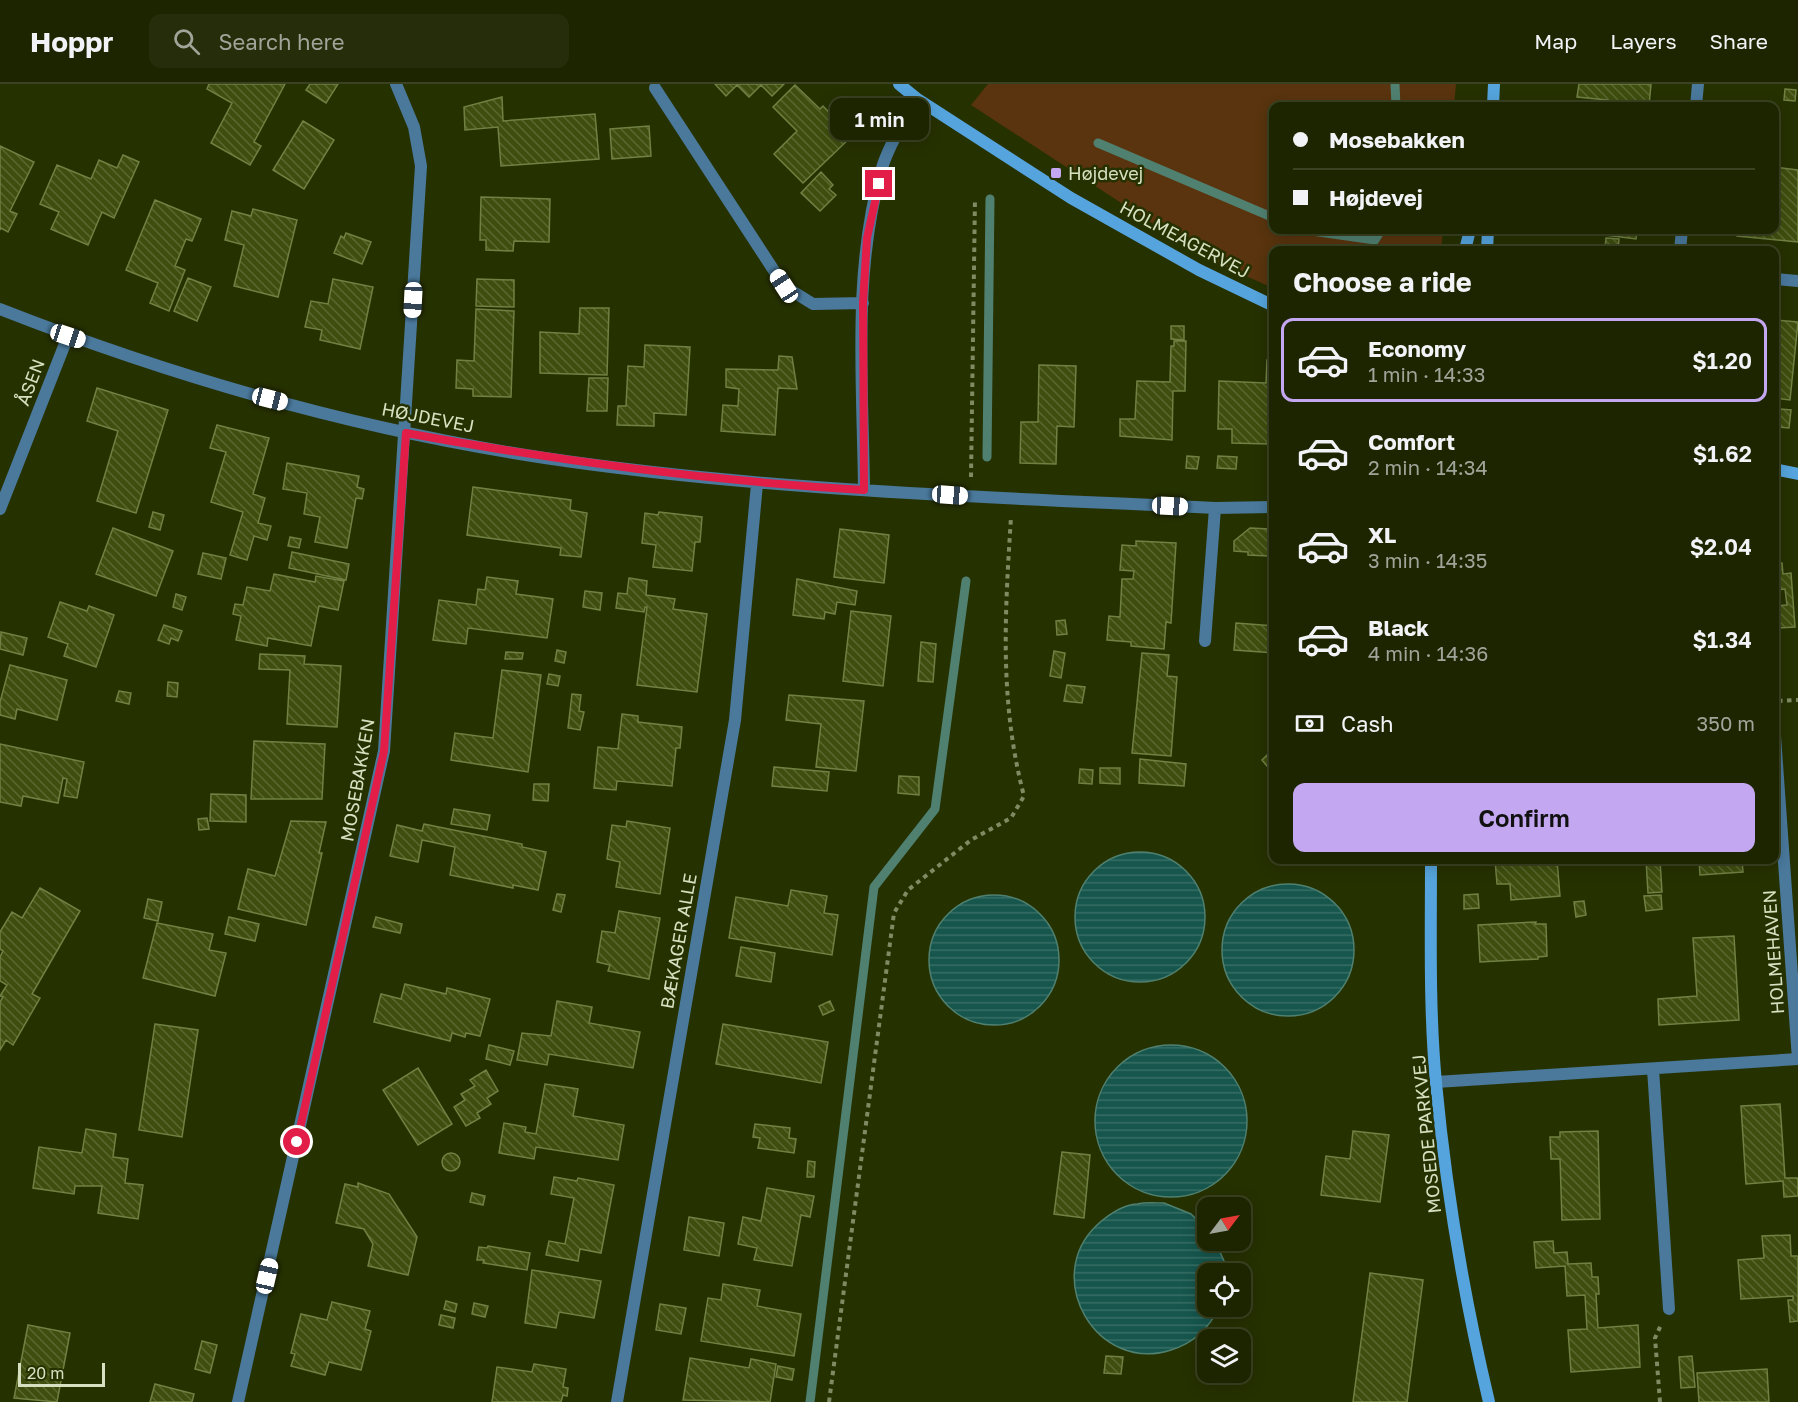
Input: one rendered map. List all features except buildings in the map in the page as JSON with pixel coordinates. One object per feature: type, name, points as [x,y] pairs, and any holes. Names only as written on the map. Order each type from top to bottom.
[{"type":"street","name":"MOSEBAKKEN","points":[[238,1402],[384,751],[406,433],[421,166],[414,127],[396,84]]},
{"type":"street","name":"HOLMEAGERVEJ","points":[[899,84],[916,98],[1071,198],[1199,270],[1269,304]]},
{"type":"street","points":[[1493,102],[1494,84]]},
{"type":"street","points":[[1696,102],[1698,84]]},
{"type":"street","points":[[656,88],[784,286],[813,303],[863,303]]},
{"type":"street","points":[[864,490],[863,303],[867,238],[883,166],[916,98]]},
{"type":"street","points":[[1779,279],[1798,281]]},
{"type":"street","name":"HØJDEVEJ","points":[[0,309],[68,336],[247,394],[406,433],[545,458],[757,484],[1215,508],[1269,507]]},
{"type":"street","name":"ÅSEN","points":[[0,509],[68,336]]},
{"type":"street","points":[[1779,470],[1798,474]]},
{"type":"street","name":"BÆKAGER ALLE","points":[[617,1402],[735,720],[757,484]]},
{"type":"street","points":[[1205,641],[1215,508]]},
{"type":"street","name":"HOLMEHAVEN","points":[[1436,1082],[1798,1059],[1779,787]]},
{"type":"street","name":"MOSEDE PARKVEJ","points":[[1431,864],[1431,944],[1436,1082],[1453,1218],[1476,1345],[1489,1402]]},
{"type":"street","points":[[1653,1069],[1669,1309]]},
{"type":"path","points":[[971,496],[975,198]]},
{"type":"path","points":[[829,1402],[894,913],[908,890],[971,840],[1011,818],[1024,796],[1016,766],[1006,697],[1004,625],[1012,498]]},
{"type":"path","points":[[1779,701],[1798,700]]},
{"type":"path","points":[[1660,1402],[1655,1338],[1669,1309]]},
{"type":"shaded area","points":[[988,84],[1456,84],[1454,102],[1269,102],[1269,234],[1443,234],[1441,246],[1269,246],[1269,286],[1207,259],[971,105]]},
{"type":"water","points":[[1140,852],[1165,857],[1186,871],[1200,892],[1205,917],[1200,942],[1186,963],[1165,977],[1140,982],[1115,977],[1094,963],[1080,942],[1075,917],[1080,892],[1094,871],[1115,857]]},
{"type":"water","points":[[1288,884],[1313,889],[1325,895],[1343,913],[1349,925],[1354,950],[1349,975],[1343,987],[1325,1005],[1313,1011],[1288,1016],[1263,1011],[1251,1005],[1233,987],[1227,975],[1222,950],[1227,925],[1233,913],[1251,895],[1263,889]]},
{"type":"water","points":[[994,895],[1019,900],[1040,914],[1054,935],[1059,960],[1054,985],[1040,1006],[1019,1020],[994,1025],[969,1020],[948,1006],[934,985],[929,960],[934,935],[948,914],[969,900]]},
{"type":"water","points":[[1171,1045],[1200,1051],[1225,1067],[1241,1092],[1247,1121],[1241,1150],[1225,1175],[1200,1191],[1171,1197],[1142,1191],[1117,1175],[1101,1150],[1095,1121],[1101,1092],[1117,1067],[1142,1051]]},
{"type":"water","points":[[1147,1203],[1164,1203],[1191,1214],[1197,1220],[1197,1251],[1220,1251],[1224,1263],[1197,1263],[1197,1317],[1214,1317],[1211,1322],[1204,1329],[1197,1329],[1197,1336],[1187,1343],[1171,1350],[1144,1354],[1120,1348],[1100,1335],[1085,1316],[1076,1294],[1075,1270],[1081,1247],[1097,1225],[1121,1208]]},
{"type":"waterway","points":[[1395,84],[1396,102]]},
{"type":"waterway","points":[[1098,143],[1269,216]]},
{"type":"waterway","points":[[987,457],[990,199]]},
{"type":"waterway","points":[[1333,234],[1375,240],[1379,234]]},
{"type":"waterway","points":[[810,1402],[874,887],[935,809],[966,581]]},
{"type":"place","name":"Højdevej","points":[[1056,173]]},
{"type":"route","points":[[297,1142],[384,751],[406,433],[545,458],[757,484],[864,490],[863,303],[867,238],[879,184]]}]
